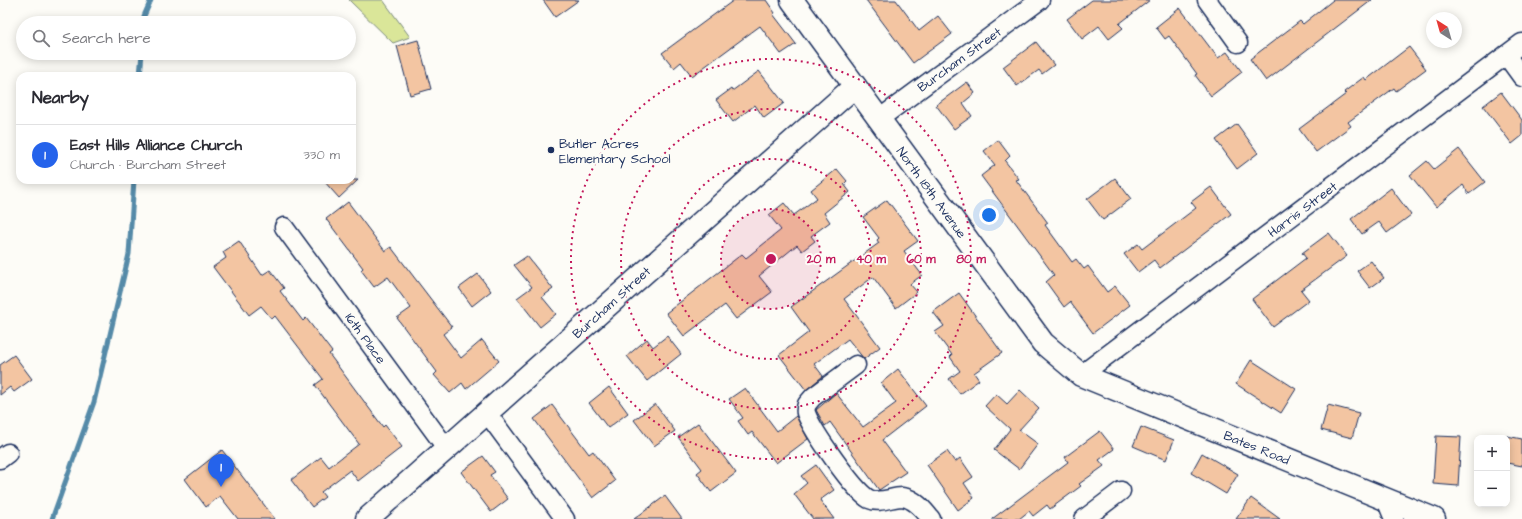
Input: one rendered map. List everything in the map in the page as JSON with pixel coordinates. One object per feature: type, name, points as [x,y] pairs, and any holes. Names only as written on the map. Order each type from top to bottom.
[{"type":"street","name":"North 18th Avenue","points":[[792,0],[1043,343],[1081,375]]},
{"type":"street","name":"Burcham Street","points":[[879,119],[1040,0]]},
{"type":"street","points":[[1207,0],[1238,43]]},
{"type":"street","name":"Harris Street","points":[[1081,375],[1522,43]]},
{"type":"street","points":[[1506,55],[1522,77]]},
{"type":"street","name":"Burcham Street","points":[[367,519],[856,86]]},
{"type":"street","name":"16th Place","points":[[284,227],[447,449]]},
{"type":"street","points":[[856,365],[813,397],[807,404],[807,414],[831,455],[856,488],[869,499],[882,501],[902,497],[910,500],[931,519]]},
{"type":"street","name":"Bates Road","points":[[1081,375],[1390,510],[1434,519]]},
{"type":"street","points":[[487,413],[564,519]]},
{"type":"street","points":[[1084,519],[1121,491]]},
{"type":"green space","points":[[349,0],[383,0],[410,37],[393,43]]},
{"type":"building","points":[[543,0],[579,0],[555,17]]},
{"type":"building","points":[[734,0],[766,0],[775,13],[773,14],[796,44],[781,54],[760,26],[692,76],[681,62],[674,68],[662,53]]},
{"type":"building","points":[[866,0],[896,0],[919,31],[938,16],[952,34],[913,63]]},
{"type":"building","points":[[1092,0],[1150,0],[1119,24],[1123,28],[1109,39],[1099,26],[1082,39],[1067,19]]},
{"type":"building","points":[[1333,0],[1372,0],[1266,81],[1250,59],[1300,21],[1303,24]]},
{"type":"building","points":[[1180,8],[1218,58],[1227,52],[1242,72],[1211,96],[1169,36],[1165,39],[1156,27]]},
{"type":"building","points":[[418,40],[431,89],[410,95],[397,46]]},
{"type":"building","points":[[1036,42],[1054,65],[1042,74],[1039,70],[1017,86],[1003,67]]},
{"type":"building","points":[[1409,47],[1426,69],[1396,91],[1394,88],[1348,122],[1351,126],[1316,152],[1299,129],[1346,94],[1344,92],[1364,77],[1366,80]]},
{"type":"building","points":[[759,71],[784,103],[764,118],[755,105],[733,122],[716,100],[731,89],[732,91]]},
{"type":"building","points":[[967,82],[975,93],[963,103],[972,116],[954,129],[936,105]]},
{"type":"building","points":[[1501,92],[1522,120],[1522,136],[1512,144],[1483,106]]},
{"type":"building","points":[[1237,124],[1258,153],[1237,169],[1216,140]]},
{"type":"building","points":[[998,140],[1010,156],[1005,161],[1019,179],[1016,180],[1048,223],[1045,225],[1072,262],[1076,259],[1084,269],[1088,266],[1107,292],[1115,286],[1130,305],[1093,333],[1070,302],[1064,307],[1046,282],[1054,275],[981,176],[995,165],[984,151]]},
{"type":"building","points":[[1459,149],[1485,182],[1469,194],[1463,185],[1436,207],[1410,175],[1427,161],[1434,169]]},
{"type":"building","points":[[837,169],[847,181],[844,184],[850,192],[824,213],[830,222],[811,236],[815,241],[802,251],[797,245],[759,276],[772,292],[736,319],[725,305],[684,336],[666,313],[742,254],[746,258],[781,230],[769,215],[784,203],[794,215],[817,198],[811,190]]},
{"type":"building","points":[[1115,178],[1131,199],[1103,220],[1087,199]]},
{"type":"building","points":[[327,184],[354,184],[339,198]]},
{"type":"building","points":[[1211,187],[1231,214],[1160,268],[1154,260],[1138,272],[1124,254],[1138,244],[1142,249],[1196,208],[1191,202]]},
{"type":"building","points":[[1391,188],[1411,215],[1387,233],[1379,222],[1362,234],[1351,219]]},
{"type":"building","points":[[887,200],[918,241],[904,251],[922,275],[910,284],[917,292],[896,308],[873,277],[844,299],[880,347],[864,359],[848,339],[814,364],[823,376],[806,390],[779,355],[809,332],[791,307],[879,243],[877,240],[879,238],[863,217]]},
{"type":"building","points":[[348,202],[385,251],[391,247],[452,327],[443,334],[461,358],[482,340],[499,361],[466,389],[462,383],[450,393],[434,375],[437,372],[397,318],[411,308],[388,277],[374,287],[361,270],[363,268],[326,219]]},
{"type":"building","points":[[1329,233],[1347,256],[1301,290],[1309,300],[1273,327],[1252,299],[1306,258],[1302,253]]},
{"type":"building","points":[[239,241],[262,275],[270,270],[284,288],[280,291],[303,321],[306,318],[332,352],[329,354],[383,427],[385,425],[402,447],[358,481],[350,470],[321,492],[325,497],[312,507],[291,480],[321,457],[329,467],[359,444],[315,385],[323,379],[275,316],[272,319],[261,306],[249,315],[213,267],[226,258],[223,252]]},
{"type":"building","points":[[527,256],[553,289],[542,297],[556,314],[540,327],[517,298],[532,287],[514,265]]},
{"type":"building","points":[[1371,261],[1384,278],[1370,288],[1357,271]]},
{"type":"building","points":[[478,274],[491,291],[472,306],[459,288]]},
{"type":"building","points":[[959,293],[1002,353],[974,373],[979,380],[960,394],[949,379],[960,371],[950,357],[952,355],[935,332],[944,326],[933,312]]},
{"type":"building","points":[[667,336],[681,354],[647,381],[627,356],[647,339],[653,347]]},
{"type":"building","points":[[14,355],[32,379],[14,392],[10,387],[0,395],[0,365]]},
{"type":"building","points":[[1251,360],[1296,389],[1281,413],[1236,384]]},
{"type":"building","points":[[898,369],[926,406],[882,440],[906,472],[879,490],[830,422],[825,426],[816,410],[836,393],[863,427],[896,403],[881,383]]},
{"type":"building","points":[[609,387],[628,413],[608,428],[589,403]]},
{"type":"building","points":[[745,388],[777,431],[796,416],[808,439],[776,463],[752,432],[748,435],[738,421],[743,418],[729,399]]},
{"type":"building","points":[[1020,390],[1039,408],[1019,430],[1038,444],[1019,469],[994,450],[1010,429],[985,406],[996,394],[1007,404]]},
{"type":"building","points":[[655,404],[675,431],[654,446],[634,420]]},
{"type":"building","points":[[552,405],[589,454],[593,451],[615,481],[593,498],[534,419]]},
{"type":"building","points":[[1328,405],[1359,413],[1352,438],[1321,430]]},
{"type":"building","points":[[698,423],[736,473],[711,492],[697,473],[702,469],[678,437]]},
{"type":"building","points":[[1141,427],[1174,440],[1166,460],[1133,446]]},
{"type":"building","points":[[1100,431],[1114,449],[1099,460],[1104,466],[1079,484],[1081,486],[1050,509],[1047,505],[1033,516],[1029,511],[1019,519],[992,519],[1068,462],[1065,457]]},
{"type":"building","points":[[1436,436],[1461,437],[1458,486],[1433,484]]},
{"type":"building","points":[[1510,437],[1522,439],[1522,466],[1510,464]]},
{"type":"building","points":[[222,450],[275,519],[238,519],[220,496],[206,507],[185,479]]},
{"type":"building","points":[[947,451],[955,462],[960,458],[973,477],[964,483],[974,498],[958,510],[927,465]]},
{"type":"building","points":[[1202,453],[1238,474],[1226,494],[1191,473]]},
{"type":"building","points":[[483,456],[495,472],[490,475],[508,499],[491,512],[461,472]]},
{"type":"building","points":[[816,465],[834,490],[820,500],[834,519],[813,519],[794,494],[807,483],[801,476]]},
{"type":"building","points":[[665,496],[682,519],[634,519]]},
{"type":"building","points":[[1251,498],[1280,519],[1236,519]]},
{"type":"waterway","points":[[144,16],[151,0]]},
{"type":"waterway","points":[[140,72],[141,60]]},
{"type":"waterway","points":[[52,519],[94,402],[129,254],[134,184]]},
{"type":"place","name":"Butler Acres Elementary School","points":[[551,150]]},
{"type":"place","name":"East Hills Alliance Church","points":[[221,487]]}]
